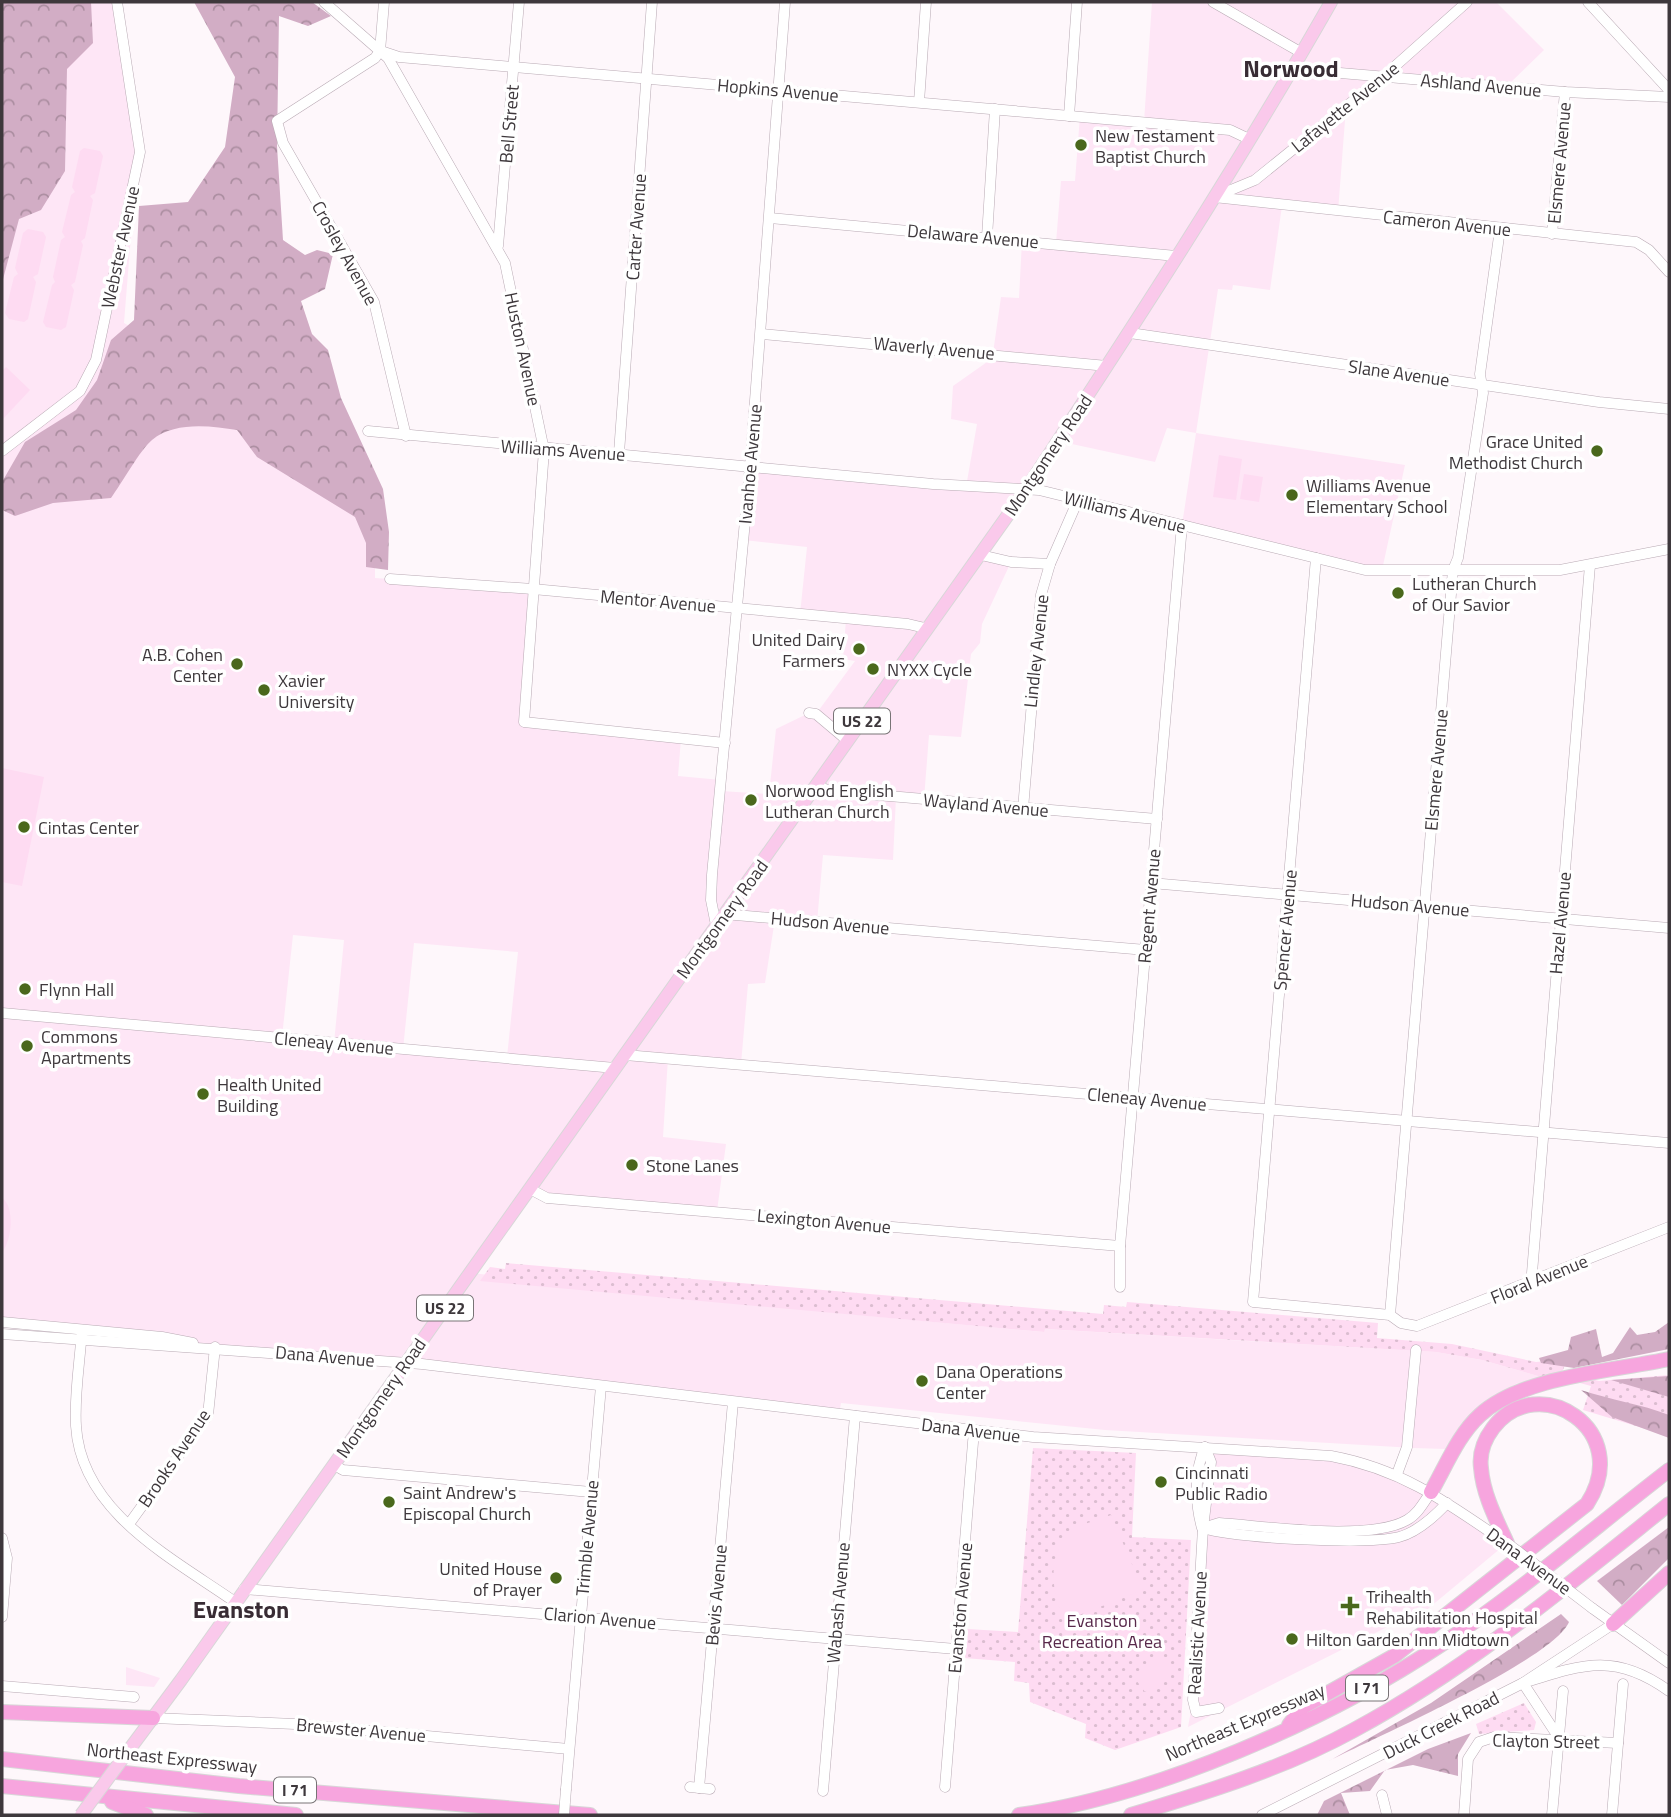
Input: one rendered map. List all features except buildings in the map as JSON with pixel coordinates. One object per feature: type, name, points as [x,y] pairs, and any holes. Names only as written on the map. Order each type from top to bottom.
[{"type":"highway","points":[[1431,1492],[1465,1433],[1479,1416],[1511,1394],[1534,1386],[1669,1359]]},
{"type":"highway","points":[[1287,1727],[1303,1707],[1394,1656],[1587,1504],[1600,1479],[1601,1457],[1594,1435],[1570,1412],[1549,1405],[1515,1410],[1499,1420],[1484,1444],[1480,1467],[1507,1543]]},
{"type":"highway","name":"Northeast Expressway","points":[[1019,1815],[1135,1787],[1199,1766],[1356,1695],[1443,1644],[1669,1470]]},
{"type":"highway","name":"I 71","points":[[1131,1815],[1273,1767],[1353,1731],[1419,1693],[1495,1642],[1669,1504]]},
{"type":"highway","points":[[1613,1624],[1669,1573]]},
{"type":"highway","points":[[2,1712],[153,1718]]},
{"type":"highway","name":"Northeast Expressway","points":[[2,1759],[239,1786],[590,1815]]},
{"type":"highway","name":"I 71","points":[[2,1786],[296,1815]]},
{"type":"highway","points":[[101,1797],[146,1815]]},
{"type":"main road","name":"Montgomery Road","points":[[81,1815],[334,1465],[817,786],[925,628],[981,555],[1130,333],[1293,69],[1331,2]]},
{"type":"street","name":"Webster Avenue","points":[[2,451],[80,391],[96,360],[140,152],[117,2]]},
{"type":"street","name":"Hopkins Avenue","points":[[324,2],[380,51],[399,57],[1230,130],[1249,139]]},
{"type":"street","points":[[380,51],[384,2]]},
{"type":"street","name":"Bell Street","points":[[498,246],[519,2]]},
{"type":"street","name":"Carter Avenue","points":[[618,453],[652,2]]},
{"type":"street","name":"Ivanhoe Avenue","points":[[716,925],[710,900],[750,467],[786,2]]},
{"type":"street","points":[[919,102],[926,2]]},
{"type":"street","points":[[1069,116],[1077,2]]},
{"type":"street","points":[[1213,2],[1302,53]]},
{"type":"street","name":"Lafayette Avenue","points":[[1214,197],[1255,180],[1384,76],[1467,2]]},
{"type":"street","points":[[1588,2],[1669,90]]},
{"type":"street","name":"Crosley Avenue","points":[[380,51],[375,58],[277,118],[283,143],[374,302],[406,436]]},
{"type":"street","name":"Huston Avenue","points":[[380,51],[387,58],[498,246],[505,263],[544,450],[524,722],[725,743]]},
{"type":"street","name":"Ashland Avenue","points":[[1293,69],[1565,92],[1669,97]]},
{"type":"street","name":"Elsmere Avenue","points":[[1552,234],[1565,92]]},
{"type":"street","points":[[987,237],[995,109]]},
{"type":"street","name":"Cameron Avenue","points":[[1214,197],[1636,242],[1649,250],[1669,272]]},
{"type":"street","name":"Delaware Avenue","points":[[770,218],[1176,256]]},
{"type":"street","name":"Elsmere Avenue","points":[[1390,1315],[1453,570],[1458,558],[1483,393],[1481,384],[1500,229]]},
{"type":"street","name":"Slane Avenue","points":[[1130,333],[1599,402],[1669,409]]},
{"type":"street","name":"Waverly Avenue","points":[[761,334],[1107,366]]},
{"type":"street","name":"Williams Avenue","points":[[368,431],[544,450],[618,453],[750,467],[1025,491],[1039,490],[1365,570],[1560,570],[1669,549]]},
{"type":"street","name":"Lindley Avenue","points":[[1023,809],[1041,595],[1050,564],[1078,500]]},
{"type":"street","name":"Regent Avenue","points":[[1120,1287],[1119,1246],[1182,525]]},
{"type":"street","points":[[981,555],[1011,562],[1050,564]]},
{"type":"street","name":"Spencer Avenue","points":[[1316,558],[1253,1302],[1390,1315]]},
{"type":"street","name":"Hazel Avenue","points":[[1534,1281],[1532,1273],[1543,1132],[1590,565]]},
{"type":"street","name":"Mentor Avenue","points":[[390,579],[533,589],[908,624],[925,628]]},
{"type":"street","points":[[809,713],[816,714],[848,741]]},
{"type":"street","name":"Wayland Avenue","points":[[817,786],[830,791],[1157,819]]},
{"type":"street","name":"Hudson Avenue","points":[[1152,883],[1669,928]]},
{"type":"street","name":"Hudson Avenue","points":[[724,914],[1146,950]]},
{"type":"street","name":"Cleneay Avenue","points":[[2,1013],[615,1068]]},
{"type":"street","name":"Cleneay Avenue","points":[[625,1055],[1669,1143]]},
{"type":"street","name":"Lexington Avenue","points":[[530,1189],[547,1198],[1119,1246]]},
{"type":"street","name":"Floral Avenue","points":[[1390,1315],[1408,1325],[1429,1323],[1669,1227]]},
{"type":"street","name":"Dana Avenue","points":[[2,1322],[82,1335]]},
{"type":"street","name":"Dana Avenue","points":[[2,1334],[162,1337],[215,1347],[406,1364],[1033,1437],[1331,1456],[1368,1463],[1397,1474],[1431,1492],[1507,1543],[1669,1663]]},
{"type":"street","points":[[82,1335],[76,1411],[79,1445],[98,1491],[129,1524],[235,1602]]},
{"type":"street","name":"Brooks Avenue","points":[[129,1524],[208,1415],[215,1347]]},
{"type":"street","points":[[1397,1474],[1407,1447],[1416,1350]]},
{"type":"street","name":"Trimble Avenue","points":[[564,1815],[601,1386]]},
{"type":"street","name":"Bevis Avenue","points":[[699,1788],[733,1402]]},
{"type":"street","name":"Wabash Avenue","points":[[822,1791],[855,1416]]},
{"type":"street","name":"Evanston Avenue","points":[[945,1787],[974,1430]]},
{"type":"street","name":"Realistic Avenue","points":[[1205,1447],[1211,1462],[1203,1528],[1193,1700],[1196,1712],[1219,1707]]},
{"type":"street","points":[[334,1465],[343,1470],[591,1492]]},
{"type":"street","points":[[1203,1528],[1219,1523],[1352,1531],[1385,1530],[1409,1519],[1431,1492]]},
{"type":"street","points":[[1203,1528],[1219,1533],[1267,1536],[1387,1539],[1416,1530],[1447,1503]]},
{"type":"street","points":[[2,1538],[7,1558],[2,1617]]},
{"type":"street","name":"Clarion Avenue","points":[[244,1588],[956,1649]]},
{"type":"street","name":"Duck Creek Road","points":[[1262,1815],[1523,1683],[1613,1624]]},
{"type":"street","points":[[1559,1738],[1523,1683],[1605,1664],[1639,1672],[1669,1691]]},
{"type":"street","points":[[1612,1815],[1623,1684]]},
{"type":"street","points":[[2,1686],[134,1697]]},
{"type":"street","points":[[1552,1815],[1563,1691]]},
{"type":"street","name":"Brewster Avenue","points":[[153,1718],[295,1724],[569,1749]]},
{"type":"street","name":"Clayton Street","points":[[1464,1815],[1468,1759],[1475,1745],[1494,1737],[1559,1738],[1618,1743]]},
{"type":"street","points":[[1382,1795],[1387,1815]]},
{"type":"shaded area","name":"Xavier University","points":[[2,2],[117,2],[135,113],[136,173],[124,323],[350,447],[375,542],[375,578],[533,589],[524,722],[681,739],[678,776],[721,780],[721,791],[769,794],[776,729],[809,713],[816,714],[855,661],[843,659],[846,619],[800,614],[807,547],[744,540],[750,467],[966,487],[977,424],[951,419],[953,386],[997,355],[993,353],[1001,297],[1019,298],[1022,241],[1056,243],[1061,181],[1075,181],[1080,116],[1144,122],[1152,2],[1496,2],[1544,50],[1506,87],[1384,77],[1346,107],[1338,212],[1282,206],[1270,290],[1233,285],[1232,290],[1218,289],[1196,433],[1167,428],[1155,462],[1058,441],[981,554],[1011,562],[982,624],[980,643],[971,654],[961,737],[929,735],[924,799],[896,797],[893,860],[823,855],[817,922],[775,919],[765,983],[748,984],[741,1064],[668,1058],[663,1137],[726,1144],[717,1211],[547,1198],[530,1189],[471,1273],[848,1314],[1043,1332],[1044,1329],[1436,1352],[1482,1360],[1542,1377],[1516,1384],[1488,1399],[1460,1426],[1445,1449],[1414,1448],[1105,1430],[841,1403],[839,1414],[562,1381],[215,1347],[2,1322]],"holes":[[[293,935],[344,940],[334,1043],[282,1037]],[[414,943],[518,952],[507,1057],[403,1049]]]},
{"type":"shaded area","name":"Williams Avenue Elementary School","points":[[1196,433],[1405,465],[1382,570],[1182,525]]},
{"type":"shaded area","points":[[1205,1447],[1331,1456],[1380,1467],[1507,1543],[1418,1617],[1403,1619],[1188,1727],[1193,1700],[1211,1462]]},
{"type":"shaded area","points":[[126,1667],[160,1678],[154,1687],[126,1685]]},
{"type":"green space","points":[[2,2],[91,2],[93,43],[67,69],[65,171],[41,210],[19,219],[2,283]]},
{"type":"green space","points":[[194,2],[312,2],[331,16],[308,26],[279,16],[277,146],[283,240],[305,255],[317,250],[333,254],[325,289],[301,301],[312,334],[328,350],[341,398],[383,489],[389,532],[388,570],[366,567],[366,543],[355,517],[257,457],[237,430],[193,426],[161,434],[142,451],[111,498],[53,503],[15,516],[2,510],[2,482],[25,442],[76,410],[97,380],[111,340],[134,320],[139,206],[188,202],[225,147],[235,77]]},
{"type":"green space","points":[[84,148],[100,151],[103,156],[95,193],[90,196],[93,200],[85,238],[81,241],[83,245],[75,282],[71,285],[74,290],[66,327],[61,330],[46,327],[43,322],[55,282],[53,277],[61,240],[65,237],[62,232],[71,195],[75,192],[72,187],[80,151]]},
{"type":"green space","points":[[28,229],[43,232],[46,237],[38,274],[33,277],[36,282],[28,319],[24,322],[9,319],[5,313],[14,277],[18,274],[15,268],[23,233]]},
{"type":"green space","points":[[6,367],[30,390],[2,420],[2,371]]},
{"type":"green space","points":[[1219,455],[1242,459],[1236,500],[1213,497]]},
{"type":"green space","points":[[1244,474],[1263,477],[1259,502],[1240,499]]},
{"type":"green space","points":[[2,768],[44,777],[22,886],[2,882]]},
{"type":"green space","points":[[2,1198],[9,1208],[11,1224],[2,1252]]},
{"type":"green space","points":[[506,1263],[1103,1314],[1104,1305],[1126,1307],[1127,1302],[1378,1323],[1377,1338],[1452,1344],[1536,1362],[1558,1360],[1565,1365],[1562,1372],[1599,1381],[1669,1375],[1669,1436],[1583,1410],[1591,1386],[1436,1352],[1045,1329],[1044,1332],[480,1281],[490,1267],[505,1269]]},
{"type":"green space","points":[[1669,1322],[1669,1349],[1574,1368],[1541,1363],[1539,1358],[1568,1350],[1571,1337],[1596,1329],[1602,1357],[1613,1353],[1630,1327],[1637,1335],[1655,1332]]},
{"type":"green space","points":[[1669,1376],[1669,1397],[1611,1380]]},
{"type":"green space","points":[[1581,1390],[1669,1415],[1669,1438],[1612,1417]]},
{"type":"green space","name":"Evanston Recreation Area","points":[[1033,1448],[1136,1453],[1132,1537],[1191,1540],[1181,1727],[1115,1750],[1085,1738],[1086,1724],[1030,1702],[1029,1683],[1014,1681],[1015,1662],[964,1658],[967,1629],[1018,1632]]},
{"type":"green space","points":[[1111,1515],[1143,1590],[1064,1621],[1054,1587],[1057,1553],[1074,1530]]},
{"type":"green space","points":[[1669,1527],[1669,1558],[1622,1605],[1597,1581]]},
{"type":"green space","points":[[1561,1614],[1569,1622],[1556,1638],[1531,1657],[1460,1697],[1329,1761],[1431,1703]]},
{"type":"green space","points":[[1159,1656],[1171,1673],[1145,1692],[1133,1676]]},
{"type":"green space","points":[[1524,1703],[1536,1722],[1534,1730],[1479,1734],[1476,1724]]},
{"type":"green space","points":[[1471,1733],[1458,1754],[1458,1776],[1413,1765],[1387,1770],[1428,1749]]},
{"type":"green space","points":[[1384,1771],[1370,1791],[1341,1793],[1350,1815],[1317,1815],[1324,1801]]},
{"type":"place","name":"New Testament Baptist Church","points":[[1081,145]]},
{"type":"place","name":"Grace United Methodist Church","points":[[1597,451]]},
{"type":"place","name":"Williams Avenue Elementary School","points":[[1292,495]]},
{"type":"place","name":"Lutheran Church of Our Savior","points":[[1398,593]]},
{"type":"place","name":"United Dairy Farmers","points":[[859,649]]},
{"type":"place","name":"A.B. Cohen Center","points":[[237,664]]},
{"type":"place","name":"NYXX Cycle","points":[[873,669]]},
{"type":"place","name":"Xavier University","points":[[264,690]]},
{"type":"place","name":"Norwood English Lutheran Church","points":[[751,800]]},
{"type":"place","name":"Cintas Center","points":[[24,827]]},
{"type":"place","name":"Flynn Hall","points":[[25,989]]},
{"type":"place","name":"Commons Apartments","points":[[27,1046]]},
{"type":"place","name":"Health United Building","points":[[203,1094]]},
{"type":"place","name":"Stone Lanes","points":[[632,1165]]},
{"type":"place","name":"Dana Operations Center","points":[[922,1381]]},
{"type":"place","name":"Cincinnati Public Radio","points":[[1161,1482]]},
{"type":"place","name":"Saint Andrew's Episcopal Church","points":[[389,1502]]},
{"type":"place","name":"United House of Prayer","points":[[556,1578]]},
{"type":"place","name":"Trihealth Rehabilitation Hospital","points":[[1350,1606]]},
{"type":"place","name":"Hilton Garden Inn Midtown","points":[[1292,1639]]},
{"type":"district","name":"Norwood","points":[[1291,68]]},
{"type":"district","name":"Evanston","points":[[241,1609]]}]
